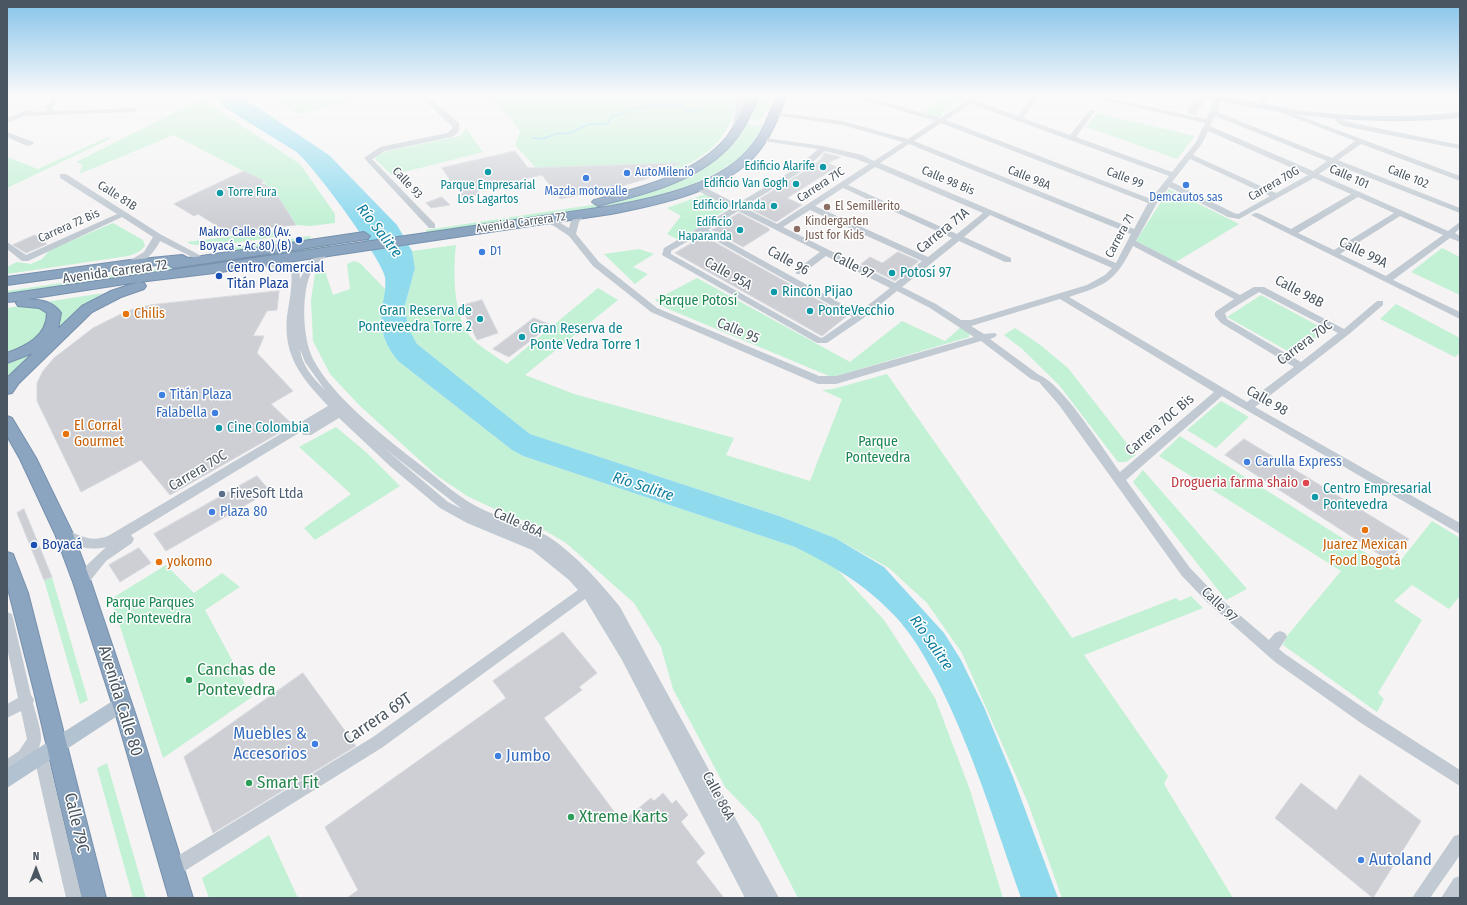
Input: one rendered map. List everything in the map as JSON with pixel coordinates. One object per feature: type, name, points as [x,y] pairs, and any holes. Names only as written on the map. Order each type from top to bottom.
[{"type":"highway","name":"Avenida Carrera 72","points":[[7,288],[593,203],[636,192],[671,179],[705,161],[724,146],[730,137]]},
{"type":"highway","name":"Avenida Carrera 72","points":[[7,298],[159,275],[252,264],[646,203],[697,187],[723,174],[754,151],[762,139]]},
{"type":"highway","name":"Avenida Carrera 72","points":[[7,281],[130,264],[224,256]]},
{"type":"highway","name":"Avenida Carrera 72","points":[[7,305],[156,282],[214,269]]},
{"type":"highway","points":[[7,389],[14,379],[88,309],[116,294],[156,282]]},
{"type":"highway","points":[[7,358],[35,345],[45,337],[54,322],[54,313],[46,306],[23,303]]},
{"type":"highway","name":"Avenida Calle 80","points":[[8,421],[28,458],[64,534],[82,582],[122,703],[181,898]]},
{"type":"highway","points":[[7,559],[18,593],[16,633],[43,751],[94,898]]},
{"type":"main road","points":[[7,779],[43,751],[122,703]]},
{"type":"street","points":[[14,137],[30,144]]},
{"type":"street","name":"Calle 93","points":[[432,226],[369,160],[370,155],[383,149],[438,137]]},
{"type":"street","name":"Calle 98A","points":[[896,137],[908,141],[1132,240],[1237,301]]},
{"type":"street","name":"Carrera 71C","points":[[778,227],[914,137]]},
{"type":"street","name":"Calle 99","points":[[985,137],[1153,202]]},
{"type":"street","name":"Carrera 71","points":[[961,323],[971,323],[1102,282],[1118,267],[1153,202],[1173,175],[1190,156],[1201,137]]},
{"type":"street","name":"Calle 101","points":[[1234,137],[1313,175],[1460,239]]},
{"type":"street","name":"Calle 102","points":[[1274,137],[1460,211]]},
{"type":"street","points":[[1350,137],[1460,179]]},
{"type":"street","points":[[1412,137],[1460,147]]},
{"type":"street","points":[[1072,138],[1173,175]]},
{"type":"street","name":"Calle 98 Bis","points":[[762,139],[847,153],[875,163],[1118,267]]},
{"type":"street","name":"Carrera 70G","points":[[1167,183],[1237,217],[1313,175],[1360,141]]},
{"type":"street","points":[[702,230],[737,207],[802,169],[814,159],[823,148]]},
{"type":"street","points":[[1190,156],[1276,196]]},
{"type":"street","name":"Calle 81B","points":[[63,176],[157,236],[201,258]]},
{"type":"street","points":[[842,185],[1008,260]]},
{"type":"street","name":"Calle 97","points":[[697,187],[896,287],[987,336]]},
{"type":"street","points":[[1291,233],[1357,194]]},
{"type":"street","points":[[810,207],[929,261]]},
{"type":"street","name":"Carrera 71A","points":[[820,341],[827,340],[859,317],[989,212]]},
{"type":"street","points":[[1334,254],[1399,213]]},
{"type":"street","name":"Carrera 72 Bis","points":[[7,245],[25,259],[123,214]]},
{"type":"street","points":[[572,234],[575,221],[582,214]]},
{"type":"street","name":"Calle 99A","points":[[1255,215],[1460,316]]},
{"type":"street","name":"Calle 95","points":[[543,220],[557,224],[572,234],[596,264],[654,310],[818,380],[827,381],[877,369],[987,336]]},
{"type":"street","points":[[1387,280],[1449,234],[1460,224]]},
{"type":"street","name":"Calle 95A","points":[[702,230],[667,250],[667,256],[820,341]]},
{"type":"street","name":"Calle 96","points":[[702,230],[859,317]]},
{"type":"street","points":[[130,264],[144,257],[150,252],[157,236]]},
{"type":"street","points":[[799,272],[826,252]]},
{"type":"street","name":"Calle 86A","points":[[325,253],[312,261],[307,269],[303,286],[300,320],[302,340],[309,360],[342,407]]},
{"type":"street","name":"Calle 86A","points":[[252,264],[289,265],[295,269],[296,275],[291,324],[296,357],[306,376],[342,407],[395,464],[444,505],[471,520],[536,546],[573,576],[591,588],[615,611],[771,898]]},
{"type":"street","name":"Calle 98B","points":[[1237,301],[1256,289],[1261,289],[1345,333]]},
{"type":"street","name":"Calle 98","points":[[1061,296],[1248,407],[1460,529]]},
{"type":"street","points":[[1237,301],[1220,312],[1220,316],[1224,321],[1301,366]]},
{"type":"street","name":"Carrera 70C","points":[[1248,407],[1345,333],[1380,302]]},
{"type":"street","name":"Calle 97","points":[[983,318],[979,325],[987,336],[1035,377],[1043,380],[1063,402],[1186,572],[1234,619],[1270,650],[1366,718],[1457,778]]},
{"type":"street","name":"Carrera 70C Bis","points":[[1118,480],[1221,391]]},
{"type":"street","name":"Carrera 70C","points":[[64,534],[80,543],[91,546],[97,546],[112,540],[342,407]]},
{"type":"street","name":"Carrera 70C","points":[[82,582],[95,564],[117,546],[342,407]]},
{"type":"street","name":"Calle 86A","points":[[591,588],[754,898]]},
{"type":"street","name":"Carrera 69T","points":[[172,869],[294,796],[378,742],[591,588]]},
{"type":"street","name":"Calle 79C","points":[[7,618],[16,633],[34,739],[43,751],[74,898]]},
{"type":"street","points":[[1270,650],[1280,637]]},
{"type":"street","points":[[7,711],[27,700]]},
{"type":"street","points":[[7,767],[43,751]]},
{"type":"street","points":[[1420,898],[1460,842]]},
{"type":"street","points":[[1449,898],[1460,884]]},
{"type":"green space","points":[[107,137],[110,139],[7,188],[7,157],[38,169]]},
{"type":"green space","points":[[125,137],[169,137],[79,174],[83,165],[76,162]]},
{"type":"green space","points":[[178,137],[259,137],[300,164],[335,214],[335,223],[311,226],[296,225],[273,189],[264,184],[266,183]]},
{"type":"green space","points":[[454,137],[473,137],[483,152],[392,175],[376,160],[375,156],[388,151]]},
{"type":"green space","points":[[518,137],[722,137],[712,148],[678,170],[672,167],[678,163],[536,168],[515,145]]},
{"type":"green space","points":[[730,137],[756,137],[743,155],[721,170],[683,188],[663,194],[642,200],[601,208],[426,233],[426,230],[611,202],[704,165]]},
{"type":"green space","points":[[1115,137],[1194,137],[1177,159]]},
{"type":"green space","points":[[1169,189],[1239,224],[1176,262],[1136,241]]},
{"type":"green space","points":[[705,194],[730,207],[679,240],[667,234],[681,216],[667,208]]},
{"type":"green space","points":[[113,223],[143,240],[145,246],[141,250],[128,256],[7,274],[7,267],[17,262],[31,264],[42,259],[50,250]]},
{"type":"green space","points":[[281,230],[288,235],[219,245],[194,245],[187,242]]},
{"type":"green space","points":[[310,236],[311,241],[226,252],[227,248]]},
{"type":"green space","points":[[333,243],[333,247],[7,295],[7,291]]},
{"type":"green space","name":"Parque Pontevedra","points":[[456,245],[455,280],[457,305],[464,327],[478,344],[507,364],[598,288],[618,300],[525,375],[574,394],[734,438],[726,455],[810,481],[842,399],[822,390],[833,389],[887,374],[1072,638],[1176,598],[1180,601],[1191,596],[1203,608],[1084,655],[1168,776],[1164,784],[1233,898],[1062,898],[1028,803],[962,653],[927,603],[889,568],[835,538],[779,516],[530,434],[417,344],[408,328],[405,305],[415,268],[412,251]]},
{"type":"green space","points":[[1442,248],[1460,257],[1460,295],[1411,272]]},
{"type":"green space","points":[[639,249],[654,254],[633,267],[648,274],[635,284],[604,254]]},
{"type":"green space","points":[[354,261],[360,263],[386,290],[381,319],[382,327],[387,344],[398,361],[512,450],[523,456],[795,547],[834,566],[884,620],[935,698],[970,790],[1003,898],[798,898],[759,822],[725,787],[673,689],[661,647],[634,603],[566,543],[537,526],[467,496],[436,475],[359,405],[330,374],[313,341],[311,300],[315,274],[325,271],[333,295],[350,289],[347,264]]},
{"type":"green space","name":"Parque Potosí","points":[[697,278],[850,362],[902,321],[945,341],[961,327],[970,331],[969,337],[836,376],[829,376],[666,308],[655,300]]},
{"type":"green space","points":[[103,293],[82,307],[7,379],[7,362],[57,327],[46,302]]},
{"type":"green space","points":[[1261,295],[1326,330],[1293,354],[1227,317]]},
{"type":"green space","points":[[1396,304],[1460,338],[1460,353],[1455,357],[1380,319]]},
{"type":"green space","points":[[25,305],[40,309],[51,319],[42,336],[7,357],[7,308]]},
{"type":"green space","points":[[1015,328],[1039,344],[1068,368],[1136,455],[1126,462],[1118,462],[1059,385],[1021,348],[1004,335]]},
{"type":"green space","points":[[1221,401],[1249,417],[1216,448],[1187,430]]},
{"type":"green space","points":[[336,427],[367,453],[400,486],[315,540],[304,528],[351,494],[299,447]]},
{"type":"green space","points":[[1180,436],[1393,570],[1432,521],[1460,538],[1460,596],[1449,609],[1412,585],[1394,601],[1422,620],[1378,693],[1384,699],[1377,712],[1283,645],[1287,636],[1341,571],[1159,456]]},
{"type":"green space","points":[[1143,470],[1247,589],[1226,600],[1133,482]]},
{"type":"green space","name":"Canchas de Pontevedra","points":[[166,565],[194,593],[222,573],[240,587],[205,610],[252,697],[163,758],[111,599]]},
{"type":"green space","points":[[52,577],[88,700],[80,704],[44,580]]},
{"type":"green space","points":[[107,763],[146,898],[133,898],[97,768]]},
{"type":"green space","points":[[269,835],[298,898],[209,898],[202,878]]},
{"type":"water","name":"Río Salitre","points":[[273,137],[302,137],[329,155],[397,225],[412,251],[415,268],[405,305],[408,328],[417,344],[530,434],[779,516],[835,538],[884,567],[944,633],[961,660],[984,707],[1013,777],[1058,898],[1021,898],[972,759],[949,705],[917,645],[894,615],[848,576],[795,547],[523,456],[512,450],[398,361],[388,347],[383,333],[381,319],[385,293],[385,277],[381,267],[360,232],[330,191],[304,159],[295,151]]},
{"type":"building","points":[[515,151],[528,168],[680,163],[646,179],[608,190],[560,199],[542,175],[478,187],[478,195],[461,197],[459,188],[456,189],[442,168]]},
{"type":"building","points":[[825,153],[841,157],[828,163],[837,167],[787,198],[802,205],[776,222],[746,207],[805,171],[820,160]]},
{"type":"building","points":[[244,171],[264,181],[261,183],[273,189],[296,225],[227,232],[198,214],[194,216],[174,204]]},
{"type":"building","points":[[442,197],[450,205],[431,208],[426,203]]},
{"type":"building","name":"Edificio Haparanda","points":[[739,213],[770,230],[743,247],[712,230]]},
{"type":"building","points":[[35,235],[47,244],[26,253],[13,245]]},
{"type":"building","points":[[704,236],[847,316],[822,336],[675,253]]},
{"type":"building","name":"Potosí 97","points":[[898,252],[919,261],[895,281],[861,264],[870,257],[882,263]]},
{"type":"building","name":"Titán Plaza","points":[[279,291],[277,310],[267,311],[253,336],[264,336],[257,353],[293,391],[271,404],[293,425],[170,495],[141,460],[81,492],[37,401],[37,383],[43,371],[54,358],[93,328],[127,311],[150,305]]},
{"type":"building","name":"Gran Reserva de Ponteveedra Torre 2","points":[[482,300],[498,333],[477,340],[461,306]]},
{"type":"building","name":"Gran Reserva de Ponte Vedra Torre 1","points":[[534,318],[551,325],[509,357],[493,349]]},
{"type":"building","name":"Centro Empresarial Pontevedra","points":[[1244,439],[1409,539],[1388,560],[1225,455]]},
{"type":"building","name":"Plaza 80","points":[[257,476],[270,491],[166,551],[154,534]]},
{"type":"building","name":"Boyacá","points":[[24,509],[52,577],[44,580],[17,513]]},
{"type":"building","points":[[139,548],[151,563],[120,582],[109,565]]},
{"type":"building","name":"Jumbo","points":[[563,632],[597,673],[579,687],[582,690],[544,718],[622,822],[651,798],[654,801],[663,793],[672,804],[676,800],[688,815],[681,822],[705,853],[696,862],[724,898],[347,898],[358,890],[325,827],[506,698],[493,681]]},
{"type":"building","points":[[303,673],[356,746],[213,833],[184,757]]},
{"type":"building","name":"Autoland","points":[[1360,775],[1421,821],[1373,898],[1275,818],[1301,783],[1336,810]]},
{"type":"waterway","points":[[532,138],[543,139],[547,137]]},
{"type":"place","name":"Edificio Alarife","points":[[823,167]]},
{"type":"place","name":"Parque Empresarial Los Lagartos","points":[[488,172]]},
{"type":"place","name":"AutoMilenio","points":[[627,173]]},
{"type":"place","name":"Mazda motovalle","points":[[586,178]]},
{"type":"place","name":"Edificio Van Gogh","points":[[796,184]]},
{"type":"place","name":"Demcautos sas","points":[[1186,185]]},
{"type":"place","name":"Torre Fura","points":[[220,193]]},
{"type":"place","name":"Edificio Irlanda","points":[[774,206]]},
{"type":"place","name":"El Semillerito","points":[[827,207]]},
{"type":"place","name":"Kindergarten Just for Kids","points":[[797,229]]},
{"type":"place","name":"Edificio Haparanda","points":[[740,230]]},
{"type":"place","name":"Makro Calle 80 (Av. Boyacá - Ac 80) (B)","points":[[299,240]]},
{"type":"place","name":"D1","points":[[482,252]]},
{"type":"place","name":"Potosí 97","points":[[892,273]]},
{"type":"place","name":"Centro Comercial Titán Plaza","points":[[219,276]]},
{"type":"place","name":"Rincón Pijao","points":[[774,292]]},
{"type":"place","name":"PonteVecchio","points":[[810,311]]},
{"type":"place","name":"Chilis","points":[[126,314]]},
{"type":"place","name":"Gran Reserva de Ponteveedra Torre 2","points":[[480,319]]},
{"type":"place","name":"Gran Reserva de Ponte Vedra Torre 1","points":[[522,337]]},
{"type":"place","name":"Titán Plaza","points":[[162,395]]},
{"type":"place","name":"Falabella","points":[[215,413]]},
{"type":"place","name":"Cine Colombia","points":[[219,428]]},
{"type":"place","name":"El Corral Gourmet","points":[[66,434]]},
{"type":"place","name":"Carulla Express","points":[[1247,462]]},
{"type":"place","name":"Drogueria farma shaio","points":[[1306,483]]},
{"type":"place","name":"FiveSoft Ltda","points":[[222,494]]},
{"type":"place","name":"Centro Empresarial Pontevedra","points":[[1315,497]]},
{"type":"place","name":"Plaza 80","points":[[212,512]]},
{"type":"place","name":"Juarez Mexican Food Bogotá","points":[[1365,530]]},
{"type":"place","name":"Boyacá","points":[[34,545]]},
{"type":"place","name":"yokomo","points":[[159,562]]},
{"type":"place","name":"Canchas de Pontevedra","points":[[189,680]]},
{"type":"place","name":"Muebles & Accesorios","points":[[315,744]]},
{"type":"place","name":"Jumbo","points":[[498,756]]},
{"type":"place","name":"Smart Fit","points":[[249,783]]},
{"type":"place","name":"Xtreme Karts","points":[[571,817]]},
{"type":"place","name":"Autoland","points":[[1361,860]]},
{"type":"park label","name":"Parque Parques de Pontevedra","points":[[150,612]]}]
